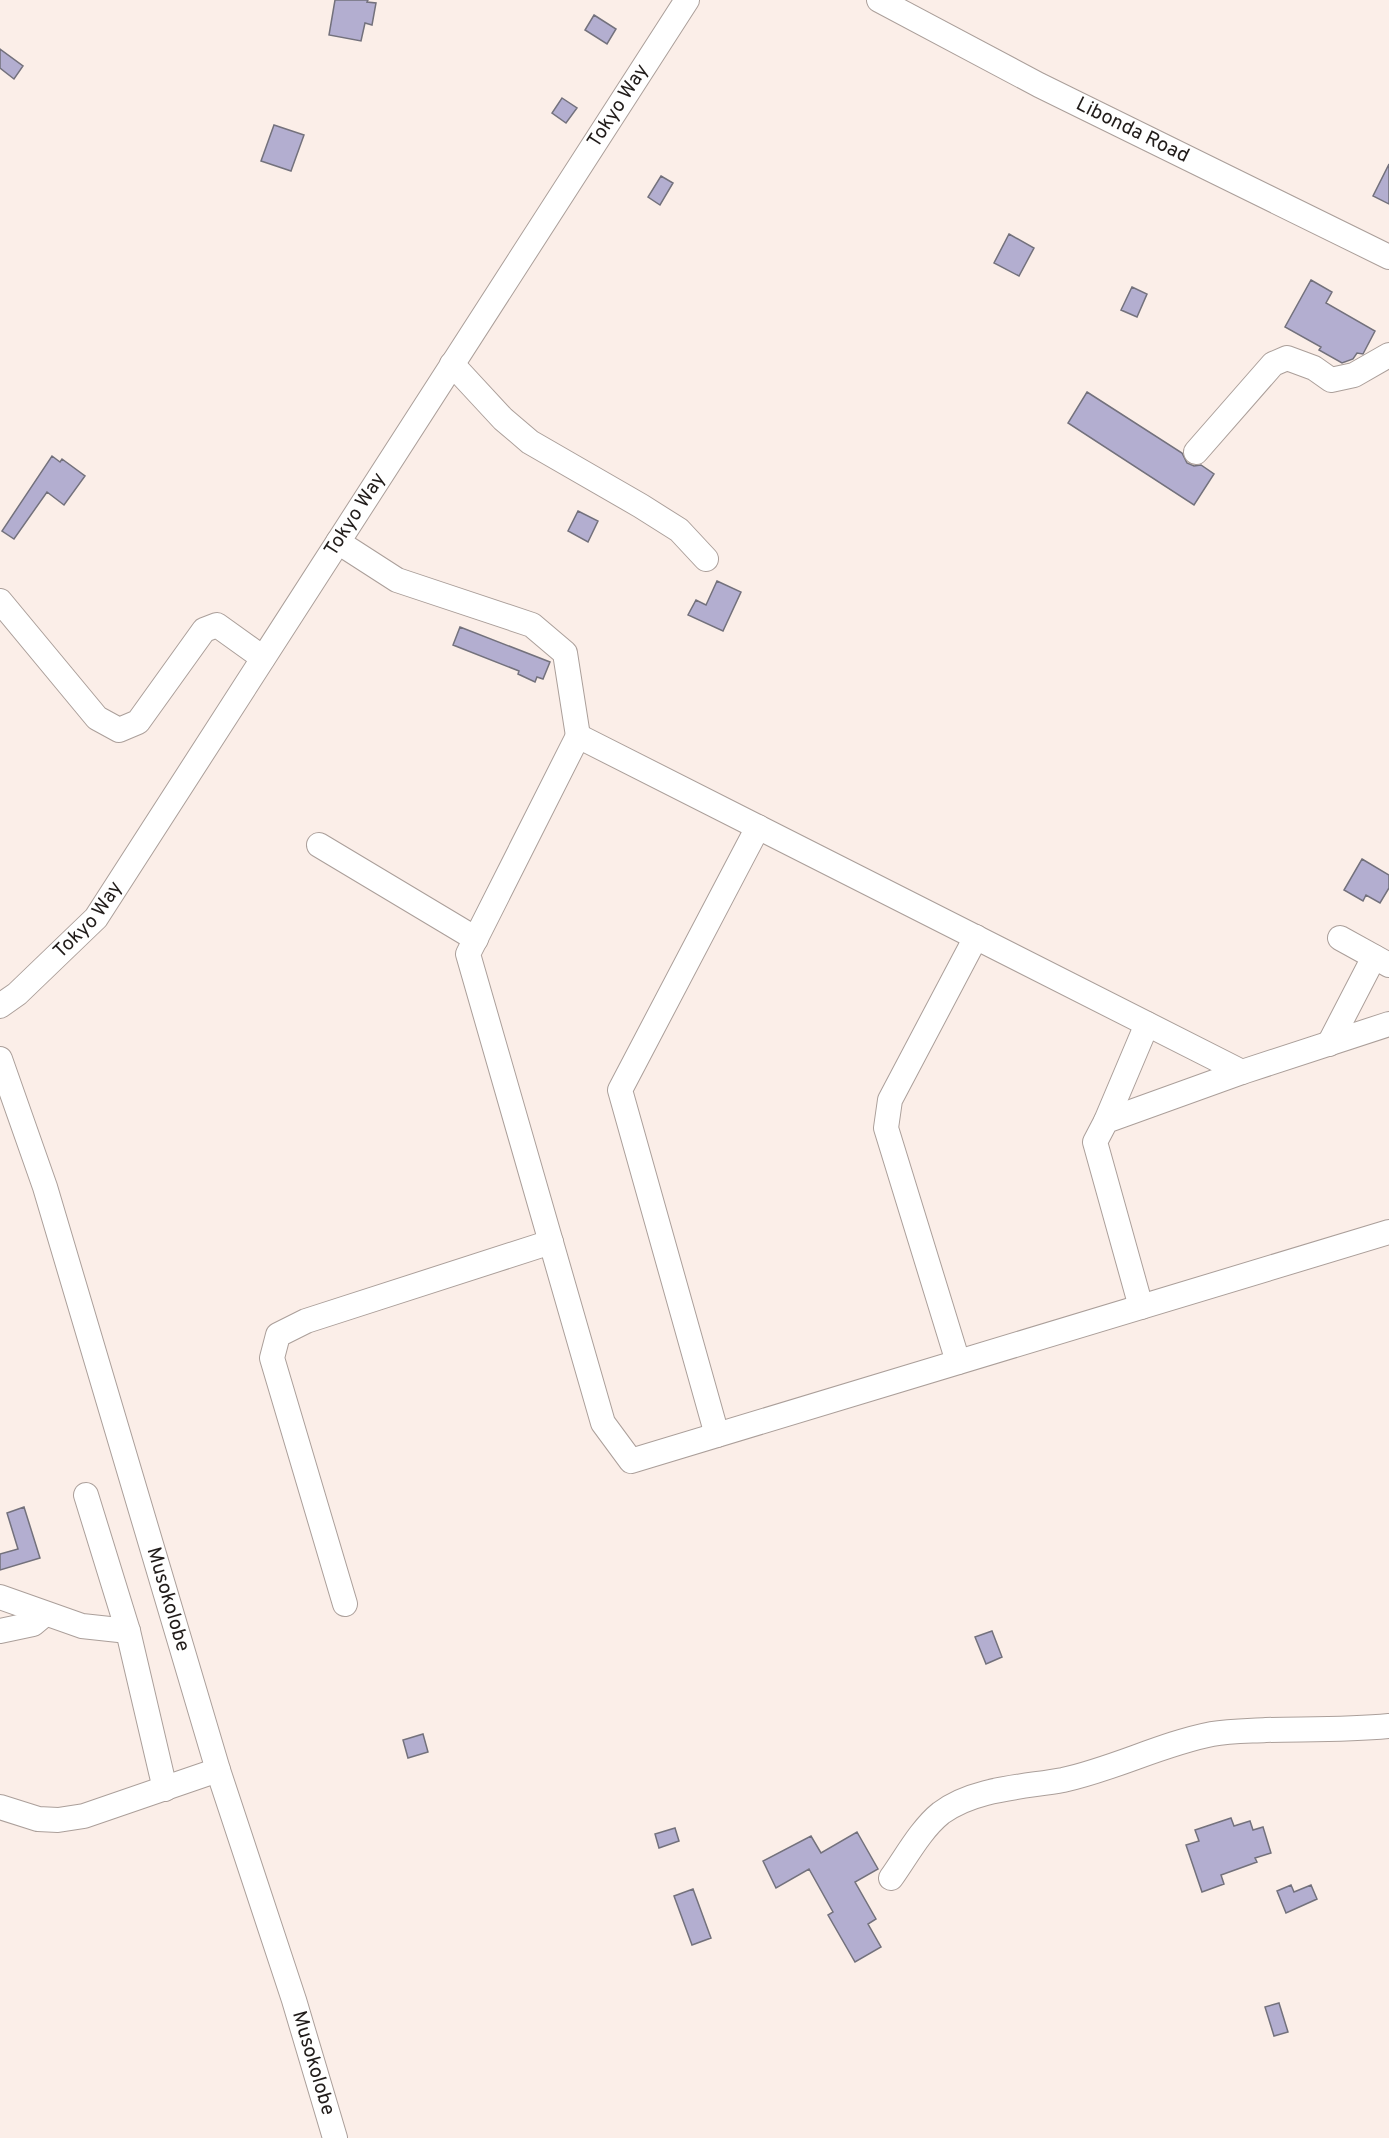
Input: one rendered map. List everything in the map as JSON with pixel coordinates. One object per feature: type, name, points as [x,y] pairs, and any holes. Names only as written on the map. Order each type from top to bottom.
[{"type":"street","name":"Tokyo Way","points":[[0,1006],[17,994],[96,918],[687,0]]},
{"type":"street","name":"Libonda Road","points":[[879,0],[1039,85],[1389,256]]},
{"type":"street","points":[[1196,452],[1273,364],[1287,358],[1314,368],[1331,380],[1354,375],[1389,355]]},
{"type":"street","points":[[452,364],[503,419],[530,442],[679,530],[706,559]]},
{"type":"street","points":[[338,542],[397,580],[532,626],[565,653],[578,736],[468,954],[603,1423],[631,1461],[1389,1232]]},
{"type":"street","points":[[0,601],[97,718],[119,730],[138,722],[204,630],[218,625],[263,658]]},
{"type":"street","points":[[578,736],[1242,1072]]},
{"type":"street","points":[[717,1435],[620,1090],[758,827]]},
{"type":"street","points":[[319,845],[476,939]]},
{"type":"street","points":[[958,1362],[886,1128],[890,1100],[976,937]]},
{"type":"street","points":[[1329,1044],[1382,961],[1340,938]]},
{"type":"street","points":[[1141,1307],[1095,1142],[1147,1024]]},
{"type":"street","points":[[1106,1121],[1242,1072],[1389,1024]]},
{"type":"street","name":"Musokolobe","points":[[0,1059],[45,1187],[218,1770],[294,2000],[335,2138]]},
{"type":"street","points":[[345,1604],[272,1358],[278,1335],[306,1321],[551,1242]]},
{"type":"street","points":[[86,1495],[128,1631],[165,1789]]},
{"type":"street","points":[[0,1597],[82,1626],[128,1631]]},
{"type":"street","points":[[0,1631],[33,1624],[45,1614]]},
{"type":"street","points":[[891,1878],[926,1829],[940,1814],[966,1800],[1028,1784],[1062,1780],[1106,1769],[1193,1738],[1214,1734],[1275,1730],[1355,1730],[1389,1726]]},
{"type":"street","points":[[0,1807],[38,1819],[58,1820],[84,1816],[218,1770]]},
{"type":"building","points":[[335,0],[368,0],[367,2],[376,3],[372,25],[365,23],[361,41],[329,35]]},
{"type":"building","points":[[594,15],[616,29],[607,44],[585,30]]},
{"type":"building","points":[[0,49],[23,66],[14,79],[0,68]]},
{"type":"building","points":[[562,98],[577,108],[566,123],[552,113]]},
{"type":"building","points":[[274,125],[304,135],[291,171],[261,161]]},
{"type":"building","points":[[1389,164],[1389,204],[1373,196]]},
{"type":"building","points":[[661,176],[673,183],[660,205],[648,197]]},
{"type":"building","points":[[1009,234],[1034,248],[1019,276],[994,263]]},
{"type":"building","points":[[1311,280],[1332,292],[1326,303],[1375,331],[1363,354],[1357,353],[1353,359],[1342,363],[1319,350],[1321,347],[1285,327]]},
{"type":"building","points":[[1132,287],[1147,294],[1137,317],[1121,310]]},
{"type":"building","points":[[1087,392],[1182,453],[1187,463],[1194,466],[1201,465],[1214,474],[1194,505],[1068,423]]},
{"type":"building","points":[[52,456],[60,462],[62,459],[85,476],[64,505],[47,492],[14,539],[2,531]]},
{"type":"building","points":[[578,511],[598,521],[588,542],[568,531]]},
{"type":"building","points":[[717,581],[741,592],[723,631],[688,615],[696,600],[706,605]]},
{"type":"building","points":[[460,627],[550,662],[543,679],[537,677],[535,682],[518,674],[519,671],[453,645]]},
{"type":"building","points":[[1362,859],[1389,875],[1389,888],[1380,903],[1366,895],[1363,901],[1344,890]]},
{"type":"building","points":[[24,1507],[40,1558],[0,1570],[0,1554],[18,1549],[7,1513]]},
{"type":"building","points":[[992,1631],[1002,1657],[986,1664],[975,1637]]},
{"type":"building","points":[[423,1734],[428,1752],[408,1758],[403,1740]]},
{"type":"building","points":[[1231,1818],[1234,1826],[1250,1821],[1253,1830],[1263,1827],[1271,1853],[1255,1858],[1257,1862],[1221,1875],[1224,1884],[1202,1892],[1186,1845],[1199,1841],[1195,1830]]},
{"type":"building","points":[[675,1828],[679,1841],[659,1848],[655,1834]]},
{"type":"building","points":[[857,1832],[878,1869],[855,1882],[876,1919],[868,1924],[881,1947],[855,1962],[828,1915],[833,1912],[809,1869],[776,1888],[763,1861],[811,1836],[821,1853]]},
{"type":"building","points":[[1291,1885],[1294,1892],[1311,1885],[1317,1899],[1286,1913],[1277,1891]]},
{"type":"building","points":[[693,1889],[711,1938],[692,1945],[674,1896]]},
{"type":"building","points":[[1279,2003],[1288,2032],[1274,2036],[1265,2007]]}]
